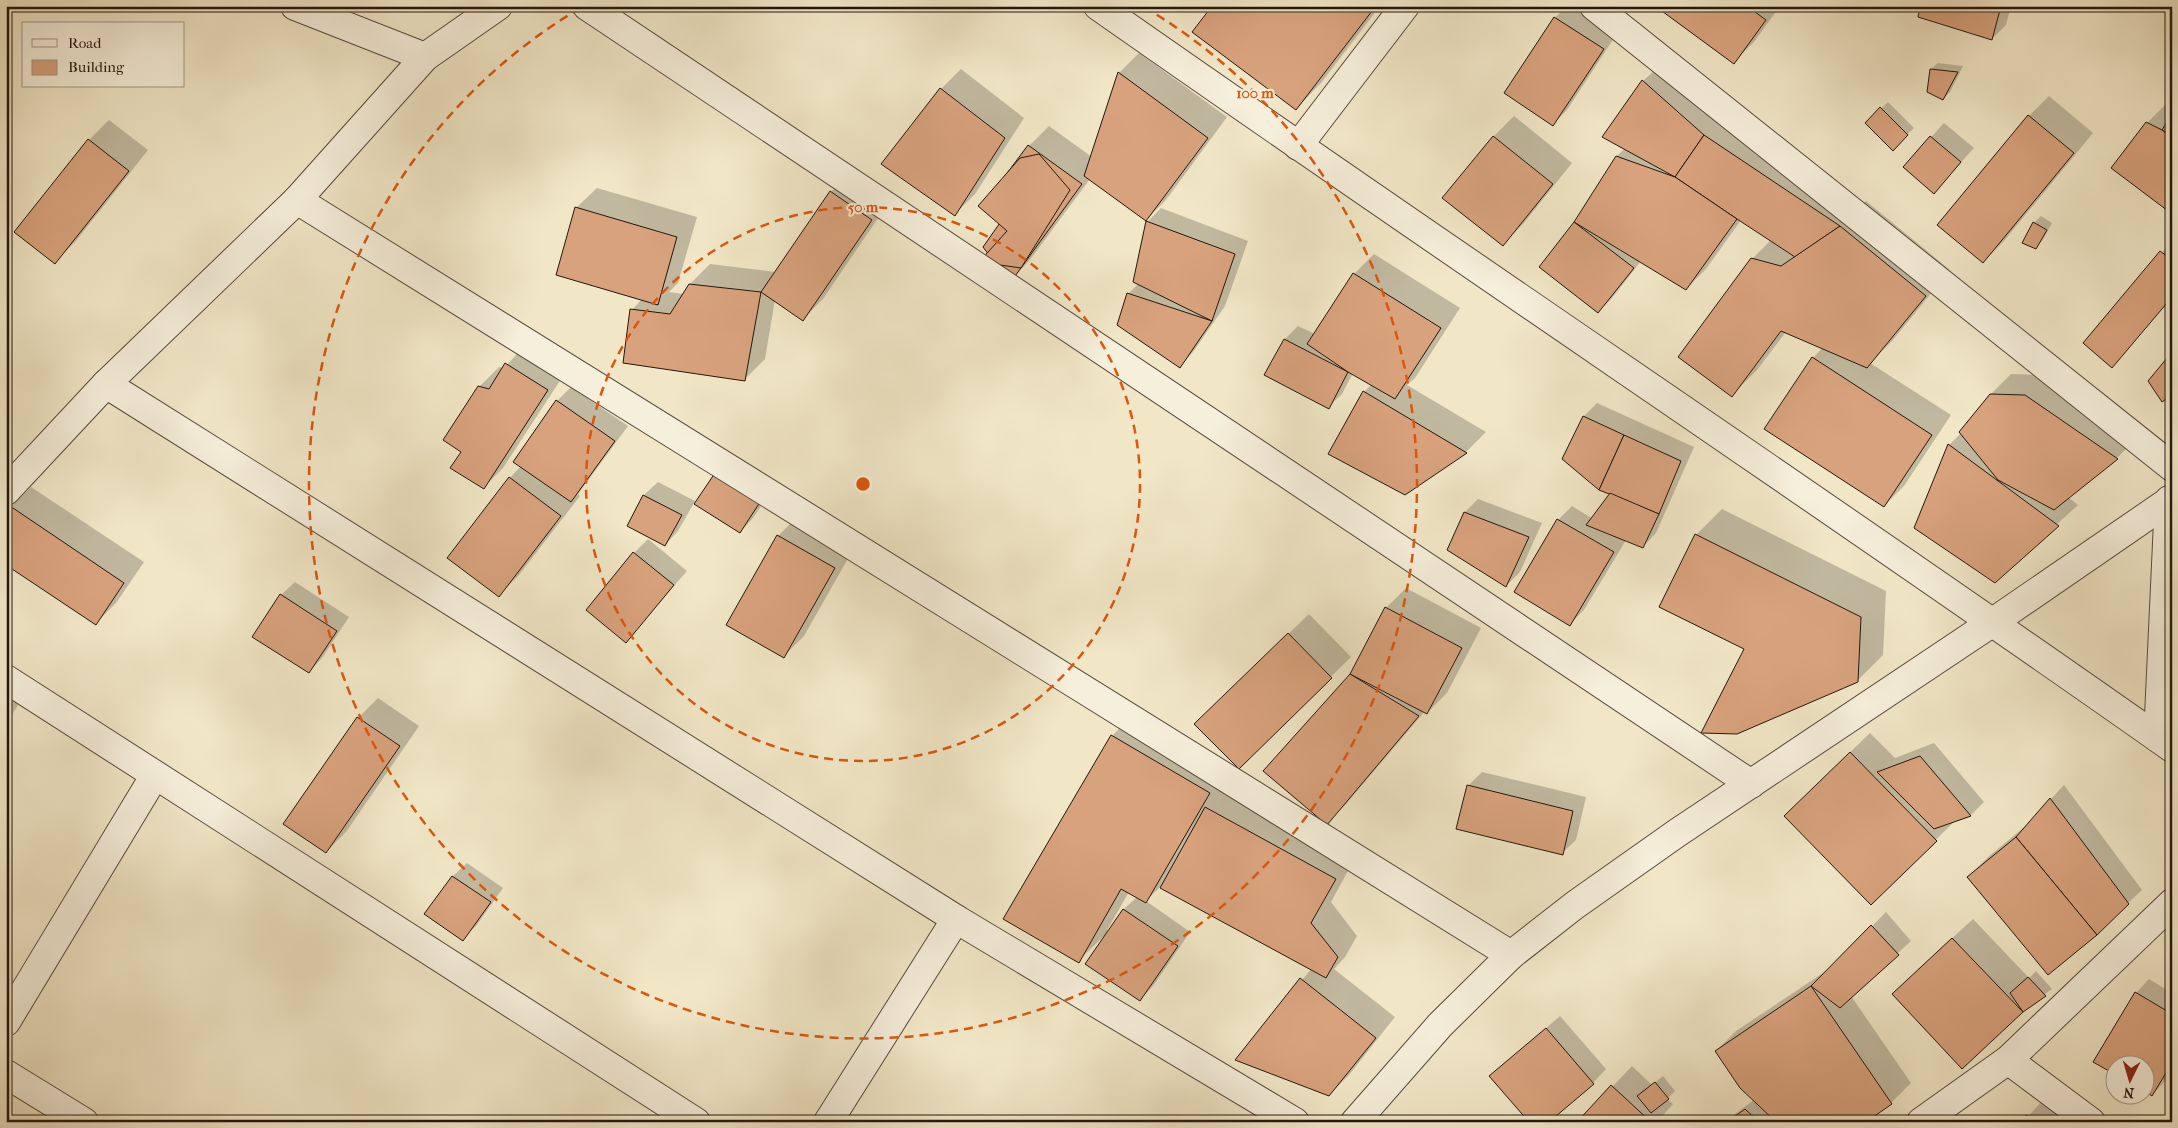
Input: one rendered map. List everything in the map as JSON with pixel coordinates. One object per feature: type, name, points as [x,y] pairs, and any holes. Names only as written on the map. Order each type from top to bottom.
[{"type":"street","points":[[295,6],[425,57]]},
{"type":"street","points":[[6,491],[106,384],[298,200],[425,57],[498,6]]},
{"type":"street","points":[[586,6],[1751,784]]},
{"type":"street","points":[[1098,6],[1298,146],[1992,622],[2165,743]]},
{"type":"street","points":[[1298,146],[1405,6]]},
{"type":"street","points":[[1594,6],[2172,467]]},
{"type":"street","points":[[298,200],[1511,955]]},
{"type":"street","points":[[106,384],[956,918],[1295,1122]]},
{"type":"street","points":[[1355,1122],[1440,1025],[1511,955],[1576,905],[2170,499]]},
{"type":"street","points":[[2165,743],[2170,499]]},
{"type":"street","points":[[6,679],[696,1122]]},
{"type":"street","points":[[6,1022],[155,775]]},
{"type":"street","points":[[1921,1122],[2008,1060],[2172,903]]},
{"type":"street","points":[[828,1122],[956,918]]},
{"type":"street","points":[[2008,1060],[2091,1122]]},
{"type":"street","points":[[6,1074],[84,1122]]},
{"type":"building","points":[[1212,6],[1366,6],[1372,11],[1296,110],[1192,32]]},
{"type":"building","points":[[1655,6],[1747,6],[1766,20],[1734,64]]},
{"type":"building","points":[[1920,6],[2001,6],[1992,40],[1918,17]]},
{"type":"building","points":[[1554,17],[1604,49],[1553,126],[1504,93]]},
{"type":"building","points":[[1930,69],[1958,72],[1943,100],[1927,92]]},
{"type":"building","points":[[1118,72],[1208,138],[1146,221],[1084,176]]},
{"type":"building","points":[[1642,80],[1704,135],[1675,177],[1602,137]]},
{"type":"building","points":[[940,88],[1005,138],[955,216],[881,164]]},
{"type":"building","points":[[1880,107],[1908,135],[1893,151],[1865,123]]},
{"type":"building","points":[[2172,114],[2172,136],[2162,130]]},
{"type":"building","points":[[2028,115],[2074,153],[1983,263],[1937,225]]},
{"type":"building","points":[[2146,122],[2162,130],[2172,138],[2172,214],[2111,168]]},
{"type":"building","points":[[1704,135],[1840,226],[1795,257],[1737,219],[1675,177]]},
{"type":"building","points":[[1493,136],[1553,184],[1503,246],[1442,198]]},
{"type":"building","points":[[1930,136],[1961,162],[1934,194],[1903,167]]},
{"type":"building","points":[[88,139],[129,171],[55,264],[14,232]]},
{"type":"building","points":[[1028,145],[1082,184],[1010,283],[983,247],[1004,217],[985,203]]},
{"type":"building","points":[[1039,154],[1070,190],[1021,268],[979,262],[1007,231],[978,206],[1020,158]]},
{"type":"building","points":[[1616,156],[1675,177],[1737,219],[1686,290],[1574,222]]},
{"type":"building","points":[[830,191],[872,220],[803,321],[761,292]]},
{"type":"building","points":[[575,207],[677,237],[658,305],[556,275]]},
{"type":"building","points":[[1146,221],[1235,254],[1212,321],[1133,282]]},
{"type":"building","points":[[1574,222],[1634,268],[1598,313],[1539,267]]},
{"type":"building","points":[[2033,222],[2047,230],[2036,249],[2022,243]]},
{"type":"building","points":[[1840,226],[1926,296],[1867,368],[1781,331],[1732,397],[1678,357],[1751,258],[1781,266]]},
{"type":"building","points":[[2160,251],[2172,260],[2172,297],[2112,368],[2083,343]]},
{"type":"building","points":[[1353,273],[1441,328],[1395,399],[1348,372],[1307,344]]},
{"type":"building","points":[[689,284],[761,292],[745,381],[623,363],[630,309],[670,314]]},
{"type":"building","points":[[1127,293],[1212,321],[1180,368],[1117,325]]},
{"type":"building","points":[[1284,339],[1348,372],[1329,409],[1264,375]]},
{"type":"building","points":[[2172,352],[2172,395],[2162,402],[2148,381]]},
{"type":"building","points":[[1812,357],[1932,435],[1884,507],[1764,429]]},
{"type":"building","points":[[505,363],[548,390],[484,489],[450,468],[461,452],[443,440],[478,386],[489,389]]},
{"type":"building","points":[[1363,391],[1467,453],[1405,495],[1328,454]]},
{"type":"building","points":[[1990,394],[2025,395],[2118,459],[2054,510],[1998,480],[1959,432]]},
{"type":"building","points":[[556,400],[615,441],[571,502],[513,462]]},
{"type":"building","points":[[1583,416],[1624,435],[1599,490],[1562,459]]},
{"type":"building","points":[[1624,435],[1681,461],[1659,514],[1599,490]]},
{"type":"building","points":[[1948,444],[2059,526],[1995,583],[1914,528]]},
{"type":"building","points":[[717,470],[762,499],[740,533],[694,504]]},
{"type":"building","points":[[509,477],[561,516],[499,597],[447,558]]},
{"type":"building","points":[[1610,493],[1659,514],[1643,548],[1586,525]]},
{"type":"building","points":[[643,495],[682,515],[665,546],[627,526]]},
{"type":"building","points":[[10,506],[124,583],[96,625],[6,565],[6,512]]},
{"type":"building","points":[[1464,512],[1529,537],[1506,587],[1447,550]]},
{"type":"building","points":[[1557,519],[1614,552],[1570,626],[1514,592]]},
{"type":"building","points":[[1695,534],[1861,617],[1858,682],[1737,734],[1701,733],[1744,649],[1659,607]]},
{"type":"building","points":[[777,535],[835,568],[784,658],[726,625]]},
{"type":"building","points":[[633,552],[674,585],[626,643],[586,610]]},
{"type":"building","points":[[280,594],[337,631],[309,673],[252,637]]},
{"type":"building","points":[[1385,607],[1462,648],[1427,714],[1350,674]]},
{"type":"building","points":[[1288,633],[1332,678],[1239,769],[1194,724]]},
{"type":"building","points":[[1350,674],[1419,716],[1327,825],[1263,771]]},
{"type":"building","points":[[357,717],[400,746],[326,853],[283,824]]},
{"type":"building","points":[[1111,735],[1210,793],[1146,903],[1121,889],[1079,963],[1003,919]]},
{"type":"building","points":[[1850,752],[1937,841],[1871,905],[1784,816]]},
{"type":"building","points":[[1920,756],[1971,816],[1934,829],[1877,772]]},
{"type":"building","points":[[1467,785],[1573,811],[1563,855],[1456,829]]},
{"type":"building","points":[[2050,798],[2129,904],[2097,935],[2016,837]]},
{"type":"building","points":[[1205,807],[1336,879],[1311,923],[1338,957],[1326,978],[1160,888]]},
{"type":"building","points":[[2016,837],[2097,935],[2048,975],[1967,877]]},
{"type":"building","points":[[452,876],[491,902],[463,941],[424,914]]},
{"type":"building","points":[[1123,909],[1178,946],[1140,1001],[1085,964]]},
{"type":"building","points":[[1871,925],[1899,955],[1840,1008],[1811,986]]},
{"type":"building","points":[[1952,938],[2023,1012],[1962,1069],[1892,994]]},
{"type":"building","points":[[2028,977],[2046,996],[2023,1012],[2010,993]]},
{"type":"building","points":[[1300,978],[1376,1038],[1329,1096],[1235,1060]]},
{"type":"building","points":[[1811,986],[1892,1104],[1866,1122],[1776,1122],[1740,1088],[1715,1051]]},
{"type":"building","points":[[2135,992],[2172,1014],[2172,1063],[2156,1089],[2156,1056],[2106,1056],[2106,1069],[2093,1062]]},
{"type":"building","points":[[1546,1028],[1594,1084],[1549,1122],[1529,1122],[1489,1076]]},
{"type":"building","points":[[1655,1082],[1669,1099],[1651,1113],[1637,1096]]},
{"type":"building","points":[[1611,1085],[1651,1122],[1577,1122]]},
{"type":"building","points":[[1745,1109],[1759,1122],[1727,1122]]},
{"type":"building","points":[[2026,1115],[2039,1122],[2022,1122]]}]
